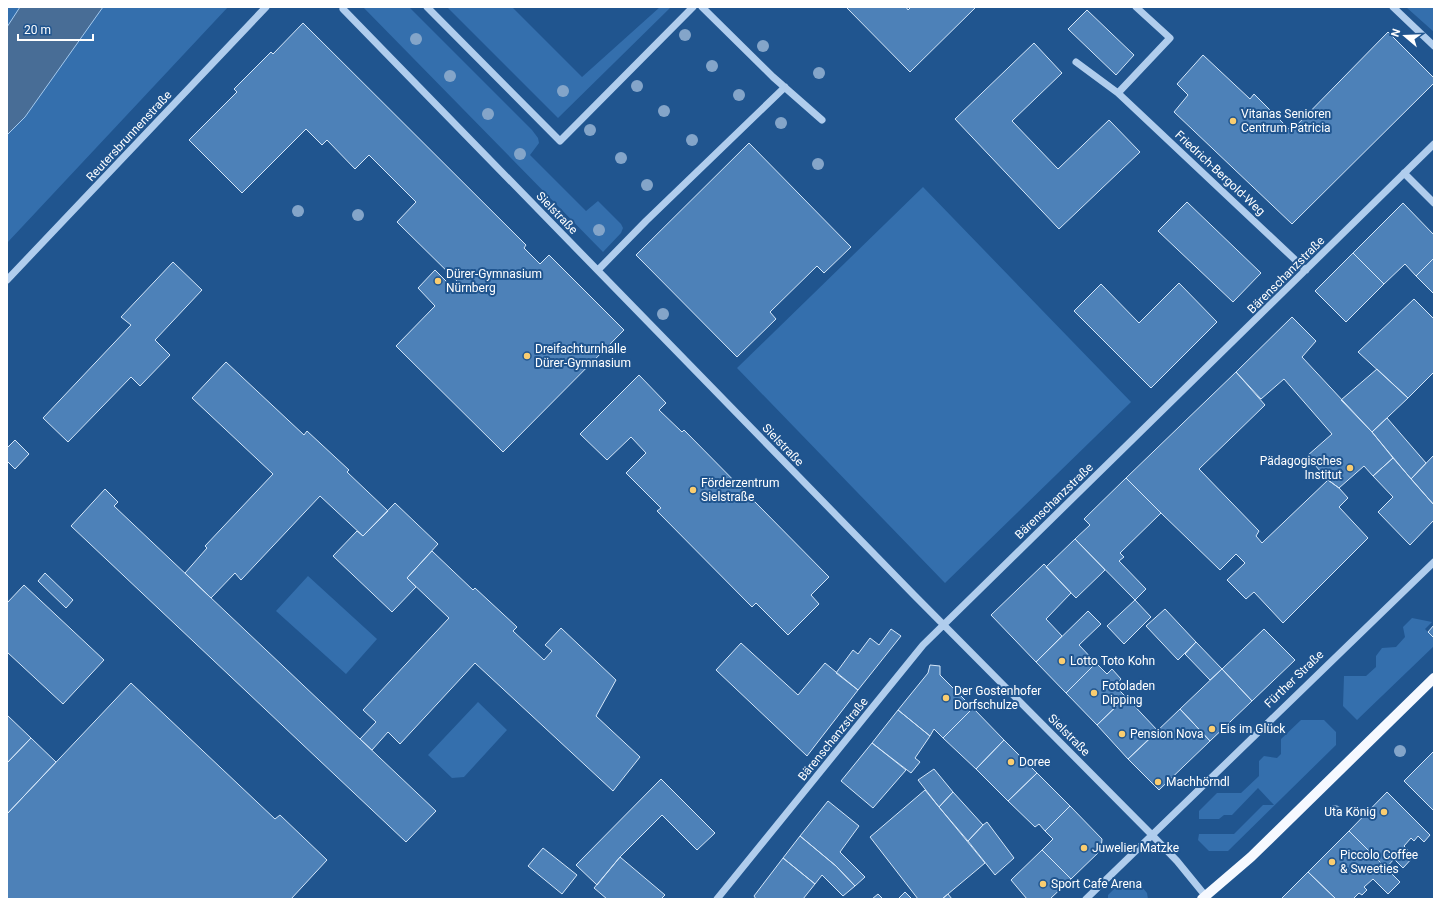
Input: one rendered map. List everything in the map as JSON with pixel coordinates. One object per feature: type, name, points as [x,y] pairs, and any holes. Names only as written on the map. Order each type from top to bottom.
[{"type":"main road","points":[[1205,898],[1251,857],[1434,678]]},
{"type":"street","name":"Reutersbrunnenstraße","points":[[7,280],[266,7]]},
{"type":"street","points":[[427,7],[560,141],[693,7]]},
{"type":"street","points":[[702,7],[785,87],[822,120]]},
{"type":"street","points":[[1118,93],[1170,38],[1136,7]]},
{"type":"street","points":[[1393,7],[1434,46]]},
{"type":"street","name":"Sielstraße","points":[[343,9],[943,625],[1152,835],[1176,861],[1205,898]]},
{"type":"street","name":"Friedrich-Bergold-Weg","points":[[1076,62],[1118,93],[1306,270]]},
{"type":"street","points":[[598,270],[646,221],[785,87]]},
{"type":"street","name":"Bärenschanzstraße","points":[[717,899],[923,645],[1434,144]]},
{"type":"street","points":[[1404,173],[1434,204]]},
{"type":"street","name":"Fürther Straße","points":[[1086,899],[1434,562]]},
{"type":"shaded area","points":[[7,7],[228,7],[7,243]]},
{"type":"shaded area","points":[[20,7],[103,7],[25,117],[7,135],[7,27]]},
{"type":"shaded area","points":[[363,7],[409,7],[532,130],[538,138],[539,143],[530,155],[586,211],[598,201],[621,224],[623,228],[621,233],[603,252]]},
{"type":"shaded area","points":[[447,7],[512,7],[582,77],[660,7],[671,7],[558,118]]},
{"type":"shaded area","points":[[1406,7],[1434,7],[1434,32]]},
{"type":"shaded area","points":[[923,187],[1131,402],[945,583],[737,368]]},
{"type":"shaded area","points":[[308,576],[377,639],[346,674],[276,611]]},
{"type":"shaded area","points":[[1412,618],[1432,622],[1425,629],[1434,638],[1434,646],[1357,720],[1343,706],[1344,676],[1366,676],[1376,667],[1376,656],[1382,648],[1396,647],[1405,637],[1403,627]]},
{"type":"shaded area","points":[[478,702],[507,730],[464,777],[452,778],[428,755]]},
{"type":"shaded area","points":[[1301,720],[1324,720],[1336,732],[1336,745],[1228,851],[1209,851],[1198,840],[1199,834],[1234,834],[1263,805],[1274,805],[1258,788],[1232,815],[1224,815],[1219,819],[1199,819],[1199,811],[1217,793],[1241,793],[1259,776],[1259,761],[1264,756],[1277,758],[1281,754],[1281,739]]},
{"type":"shaded area","points":[[1118,885],[1141,886],[1147,893],[1148,899],[1108,899],[1108,895]]},
{"type":"building","points":[[846,7],[906,7],[908,10],[911,7],[976,7],[910,72]]},
{"type":"building","points":[[1087,10],[1134,55],[1116,75],[1068,29]]},
{"type":"building","points":[[303,23],[526,245],[524,248],[540,264],[549,255],[624,330],[503,452],[396,346],[435,306],[418,288],[435,270],[455,290],[461,285],[397,222],[416,202],[369,155],[355,169],[327,140],[322,145],[306,129],[242,193],[189,140],[237,92],[234,89],[271,52],[273,54]]},
{"type":"building","name":"Vitanas Senioren Centrum Patricia","points":[[1388,32],[1434,78],[1434,83],[1292,224],[1174,112],[1188,95],[1177,84],[1203,55],[1250,99],[1254,94],[1291,131]]},
{"type":"building","points":[[1034,43],[1062,73],[1012,121],[1058,169],[1109,120],[1140,152],[1059,229],[955,119]]},
{"type":"building","points":[[749,143],[851,247],[824,273],[817,266],[770,312],[776,319],[737,357],[636,255]]},
{"type":"building","points":[[1187,202],[1261,273],[1233,302],[1158,231]]},
{"type":"building","points":[[1403,203],[1434,235],[1434,258],[1416,276],[1405,264],[1384,284],[1353,253]]},
{"type":"building","points":[[1353,253],[1384,284],[1346,322],[1315,291]]},
{"type":"building","points":[[1434,258],[1434,294],[1416,276]]},
{"type":"building","points":[[173,262],[202,290],[155,340],[170,355],[140,386],[131,377],[68,442],[43,418],[131,325],[121,317]]},
{"type":"building","points":[[1179,283],[1217,322],[1151,388],[1074,311],[1101,284],[1139,323]]},
{"type":"building","points":[[1414,299],[1434,319],[1434,372],[1408,398],[1358,352]]},
{"type":"building","points":[[1292,317],[1316,341],[1302,357],[1372,432],[1393,458],[1373,476],[1364,466],[1339,488],[1328,480],[1307,456],[1332,434],[1284,379],[1261,399],[1236,372]]},
{"type":"building","points":[[226,362],[304,435],[307,431],[349,470],[347,472],[388,511],[363,536],[320,496],[241,580],[235,573],[211,598],[185,573],[207,548],[205,546],[273,474],[192,398]]},
{"type":"building","points":[[1377,369],[1408,398],[1372,432],[1341,400]]},
{"type":"building","points":[[1236,372],[1265,405],[1199,469],[1259,531],[1256,536],[1262,543],[1328,480],[1339,488],[1348,498],[1339,507],[1368,538],[1283,623],[1254,592],[1246,599],[1227,580],[1245,563],[1236,554],[1220,570],[1126,478]]},
{"type":"building","name":"Förderzentrum Sielstraße","points":[[639,375],[666,403],[659,410],[682,432],[684,430],[829,577],[811,595],[819,604],[788,635],[756,603],[752,607],[657,511],[661,508],[626,473],[646,453],[631,437],[607,460],[580,434]]},
{"type":"building","points":[[1387,418],[1426,463],[1411,479],[1372,432]]},
{"type":"building","points":[[15,440],[29,454],[15,469],[7,461],[7,448]]},
{"type":"building","points":[[1434,455],[1434,505],[1411,479]]},
{"type":"building","points":[[1393,458],[1434,505],[1434,520],[1410,545],[1378,512],[1393,497],[1373,476]]},
{"type":"building","points":[[1126,478],[1161,513],[1120,553],[1124,557],[1119,561],[1146,589],[1135,600],[1075,539],[1090,525],[1084,519]]},
{"type":"building","points":[[105,489],[118,502],[114,506],[436,811],[406,842],[71,526]]},
{"type":"building","points":[[395,503],[438,544],[407,578],[416,587],[392,612],[333,556],[357,531],[363,536]]},
{"type":"building","points":[[1075,539],[1105,570],[1076,598],[1046,567]]},
{"type":"building","points":[[432,551],[473,590],[475,588],[517,627],[513,631],[544,660],[552,651],[545,645],[561,628],[616,680],[596,716],[640,757],[613,791],[475,663],[400,744],[388,732],[372,750],[360,739],[376,722],[363,710],[449,618],[407,578]]},
{"type":"building","points":[[1044,564],[1071,593],[1046,619],[1062,636],[1036,662],[991,615]]},
{"type":"building","points":[[45,573],[73,600],[66,608],[38,581]]},
{"type":"building","points":[[24,585],[104,660],[63,704],[7,652],[7,603]]},
{"type":"building","points":[[1135,600],[1151,617],[1124,644],[1107,626]]},
{"type":"building","points":[[1165,609],[1196,642],[1178,660],[1146,626]]},
{"type":"building","points":[[1088,611],[1101,624],[1079,645],[1096,663],[1066,693],[1036,662]]},
{"type":"building","points":[[1434,625],[1434,638],[1428,632]]},
{"type":"building","points":[[891,629],[901,636],[858,690],[836,673],[853,650],[858,654],[870,638],[879,645]]},
{"type":"building","points":[[1264,629],[1295,660],[1252,701],[1222,669]]},
{"type":"building","points":[[1196,642],[1222,669],[1210,680],[1185,654]]},
{"type":"building","points":[[741,643],[798,695],[825,663],[858,690],[807,756],[716,670]]},
{"type":"building","points":[[1096,663],[1107,674],[1112,669],[1121,679],[1115,686],[1126,697],[1097,725],[1066,693]]},
{"type":"building","points":[[930,665],[940,666],[940,675],[973,708],[943,738],[934,729],[930,736],[898,710],[928,673]]},
{"type":"building","points":[[1222,669],[1252,701],[1210,741],[1180,709]]},
{"type":"building","points":[[131,683],[275,819],[280,815],[327,860],[291,899],[7,899],[7,814]]},
{"type":"building","points":[[1126,697],[1158,731],[1128,759],[1097,725]]},
{"type":"building","points":[[973,708],[1004,740],[976,769],[943,738]]},
{"type":"building","points":[[1180,709],[1210,741],[1159,790],[1128,759]]},
{"type":"building","points":[[898,710],[930,736],[915,758],[920,762],[911,773],[872,743]]},
{"type":"building","points":[[7,715],[31,738],[7,763]]},
{"type":"building","points":[[31,738],[56,762],[7,814],[7,763]]},
{"type":"building","points":[[1004,740],[1037,773],[1008,801],[976,769]]},
{"type":"building","points":[[872,743],[906,770],[873,808],[841,781]]},
{"type":"building","points":[[1434,751],[1434,811],[1404,781]]},
{"type":"building","points":[[934,769],[953,792],[939,807],[918,780]]},
{"type":"building","points":[[1037,773],[1070,806],[1045,831],[1039,824],[1035,827],[1008,801]]},
{"type":"building","points":[[661,779],[715,833],[697,850],[662,815],[620,857],[597,885],[576,865]]},
{"type":"building","points":[[925,790],[985,863],[942,899],[918,899],[870,837]]},
{"type":"building","points":[[953,792],[983,825],[968,841],[939,807]]},
{"type":"building","points":[[1387,792],[1430,835],[1424,842],[1418,836],[1414,841],[1411,838],[1404,846],[1414,856],[1403,868],[1394,859],[1386,868],[1349,831]]},
{"type":"building","points":[[828,801],[859,826],[840,852],[865,877],[855,886],[836,866],[800,836]]},
{"type":"building","points":[[1070,806],[1102,839],[1101,850],[1071,879],[1042,850],[1053,839],[1045,831]]},
{"type":"building","points":[[987,822],[1014,858],[995,875],[968,841]]},
{"type":"building","points":[[1349,831],[1400,882],[1388,894],[1373,879],[1364,887],[1367,890],[1362,895],[1359,893],[1354,898],[1355,899],[1336,899],[1308,872]]},
{"type":"building","points":[[800,836],[836,866],[855,886],[843,896],[822,875],[815,884],[783,858]]},
{"type":"building","points":[[543,848],[577,875],[562,894],[528,866]]},
{"type":"building","points":[[1042,850],[1071,879],[1050,899],[1027,899],[1011,880]]},
{"type":"building","points":[[620,857],[665,895],[661,899],[607,899],[594,888]]},
{"type":"building","points":[[783,858],[815,884],[803,899],[756,899],[754,896]]},
{"type":"building","points":[[1308,872],[1336,899],[1281,899]]},
{"type":"building","points":[[905,892],[912,899],[898,899]]},
{"type":"building","points":[[878,894],[883,899],[872,899]]},
{"type":"building","points":[[948,894],[952,899],[942,899]]},
{"type":"place","name":"Vitanas Senioren Centrum Patricia","points":[[1233,121]]},
{"type":"place","name":"Dürer-Gymnasium Nürnberg","points":[[438,281]]},
{"type":"place","name":"Dreifachturnhalle Dürer-Gymnasium","points":[[527,356]]},
{"type":"place","name":"Pädagogisches Institut","points":[[1350,468]]},
{"type":"place","name":"Förderzentrum Sielstraße","points":[[693,490]]},
{"type":"place","name":"Lotto Toto Kohn","points":[[1062,661]]},
{"type":"place","name":"Fotoladen Dipping","points":[[1094,693]]},
{"type":"place","name":"Der Gostenhofer Dorfschulze","points":[[946,698]]},
{"type":"place","name":"Eis im Glück","points":[[1212,729]]},
{"type":"place","name":"Pension Nova","points":[[1122,734]]},
{"type":"place","name":"Doree","points":[[1011,762]]},
{"type":"place","name":"Machhörndl","points":[[1158,782]]},
{"type":"place","name":"Uta König","points":[[1384,812]]},
{"type":"place","name":"Juwelier Matzke","points":[[1084,848]]},
{"type":"place","name":"Piccolo Coffee & Sweeties","points":[[1332,862]]},
{"type":"place","name":"Sport Cafe Arena","points":[[1043,884]]}]
